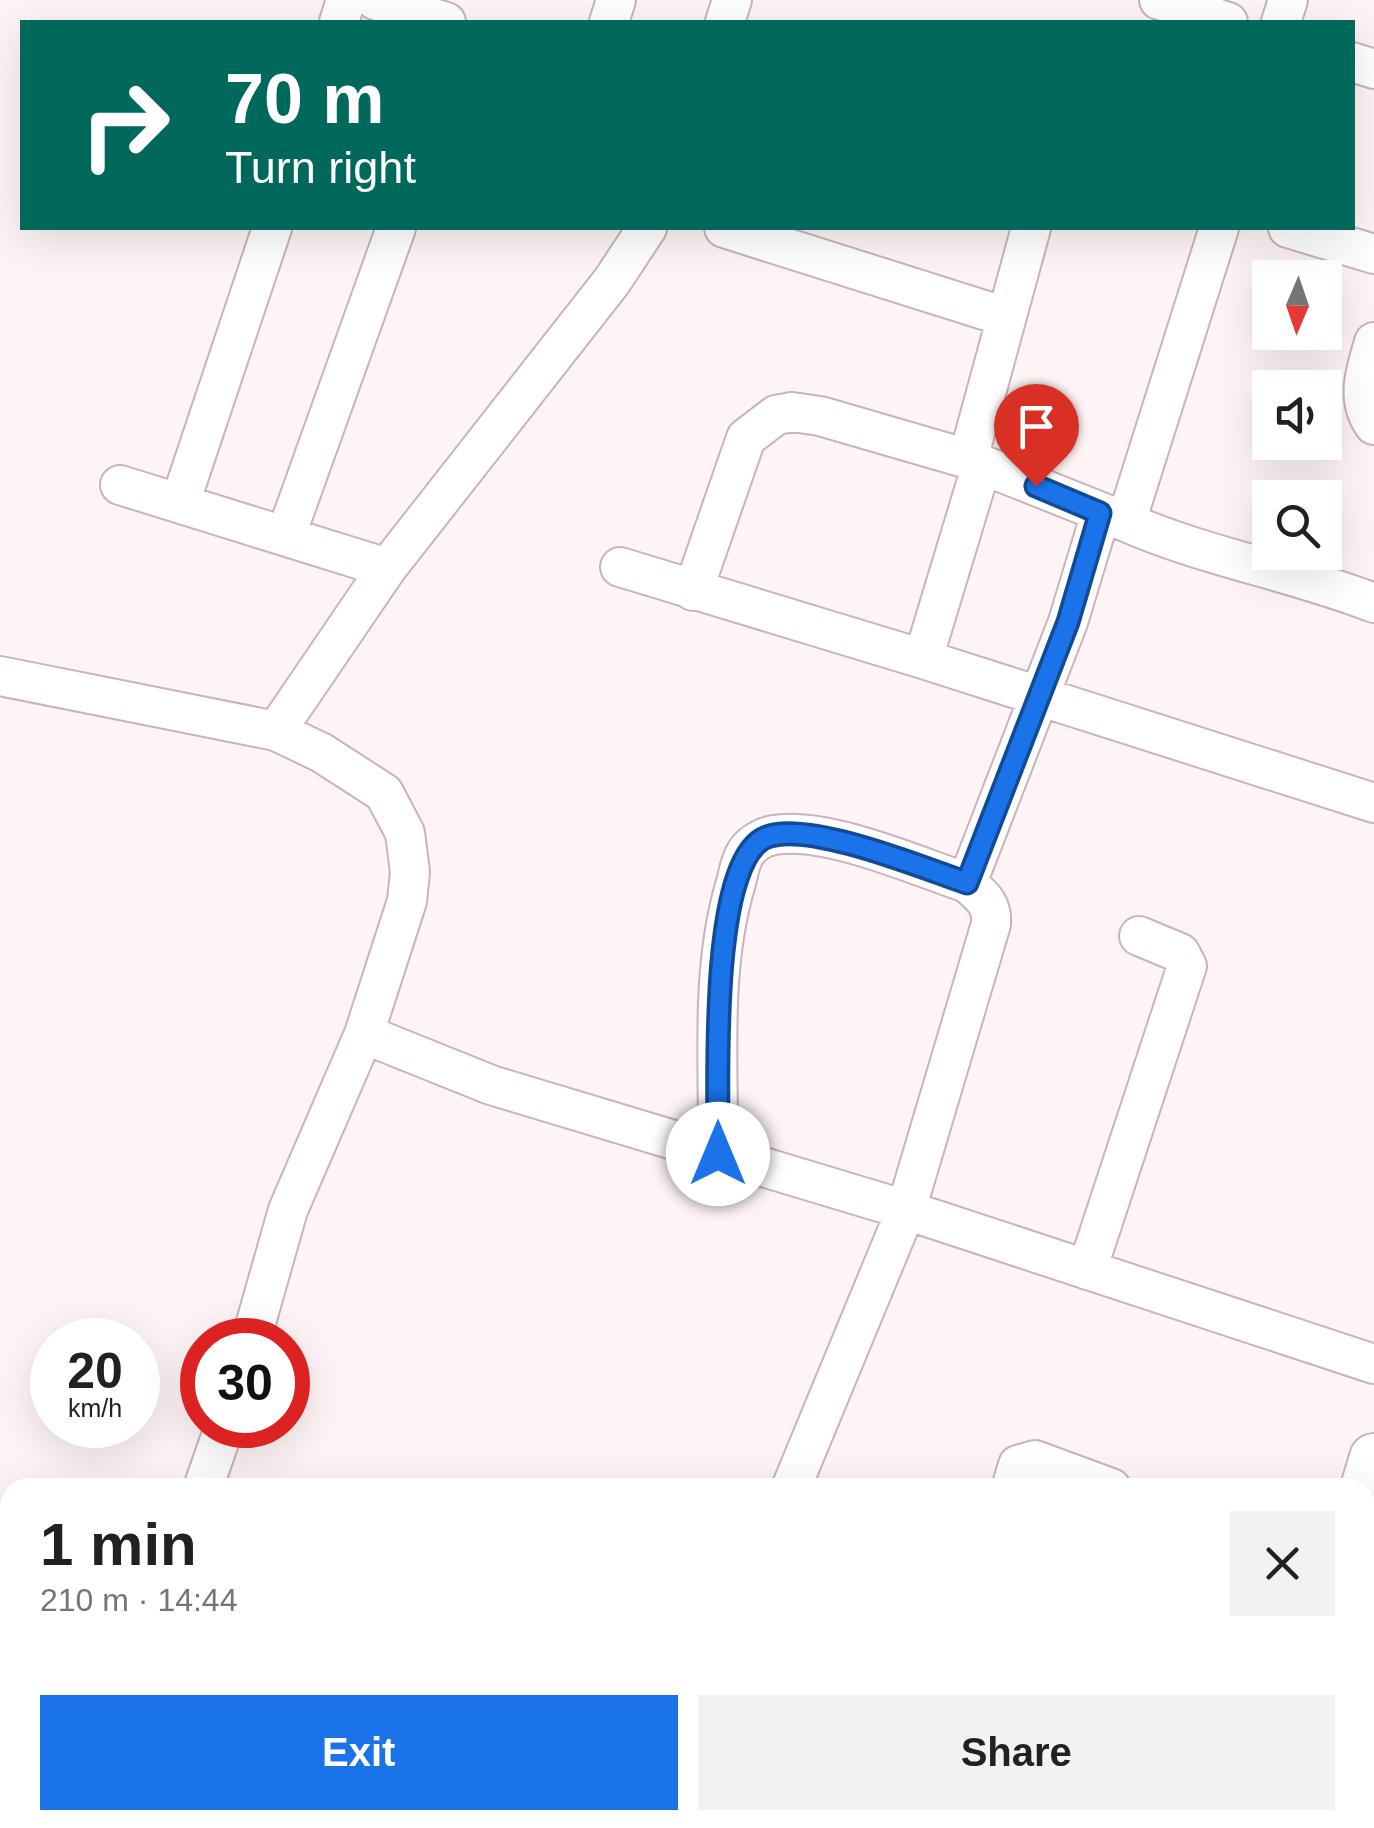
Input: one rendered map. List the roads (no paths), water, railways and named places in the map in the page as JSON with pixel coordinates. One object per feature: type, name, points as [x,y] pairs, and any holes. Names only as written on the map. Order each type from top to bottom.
[{"type":"street","points":[[374,0],[439,20]]},
{"type":"street","points":[[1159,0],[1222,20]]},
{"type":"street","points":[[180,503],[271,230]]},
{"type":"street","points":[[286,536],[395,230]]},
{"type":"street","points":[[276,731],[387,568],[612,282],[646,230]]},
{"type":"street","points":[[730,230],[1006,317]]},
{"type":"street","points":[[923,659],[1030,230]]},
{"type":"street","points":[[967,883],[1068,622],[1113,518],[1218,230]]},
{"type":"street","points":[[1295,230],[1374,254]]},
{"type":"street","points":[[1374,342],[1363,398],[1366,414],[1374,425]]},
{"type":"street","points":[[693,592],[746,438],[776,415],[792,412],[820,416],[975,461],[1194,549],[1326,584],[1374,602]]},
{"type":"street","points":[[120,485],[387,568]]},
{"type":"street","points":[[620,567],[1374,803]]},
{"type":"street","points":[[0,676],[276,731],[384,793],[405,832],[410,872],[406,901],[364,1034],[288,1210],[257,1318]]},
{"type":"street","points":[[718,1154],[722,955],[729,907],[744,856],[752,846],[778,834],[810,836],[849,843],[967,883],[991,909],[992,921],[906,1210],[795,1478]]},
{"type":"street","points":[[1088,1270],[1186,966],[1180,953],[1139,936]]},
{"type":"street","points":[[364,1034],[491,1085],[906,1210],[1374,1364]]},
{"type":"street","points":[[207,1478],[217,1448]]},
{"type":"street","points":[[1014,1478],[1018,1465],[1035,1460],[1084,1478]]}]
